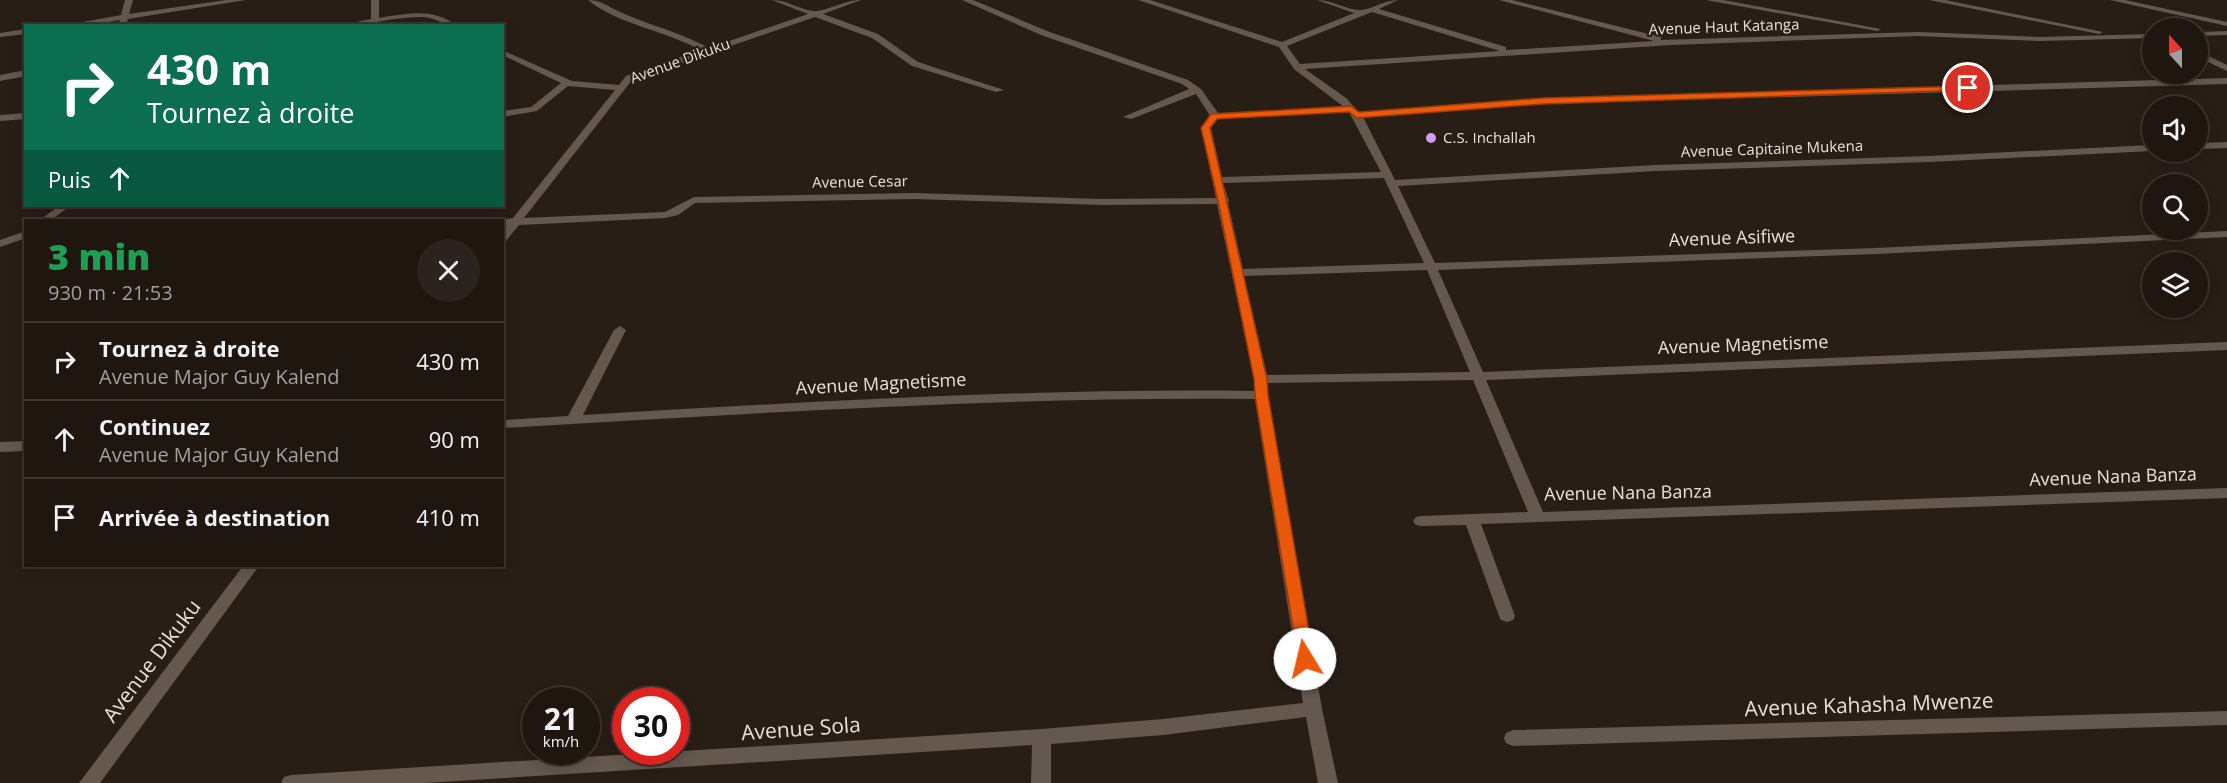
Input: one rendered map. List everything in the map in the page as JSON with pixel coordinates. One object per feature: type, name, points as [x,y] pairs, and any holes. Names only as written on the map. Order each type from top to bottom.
[{"type":"street","points":[[123,21],[129,0]]},
{"type":"street","points":[[88,24],[123,21],[242,0]]},
{"type":"street","points":[[375,0],[375,20]]},
{"type":"street","points":[[592,0],[615,13],[683,37],[707,50]]},
{"type":"street","points":[[776,0],[879,38],[894,47],[905,59],[915,64],[999,90]]},
{"type":"street","name":"Avenue Dikuku","points":[[504,237],[518,222],[619,88],[634,74],[857,0]]},
{"type":"street","points":[[966,0],[1044,33],[1185,82],[1198,91],[1214,116]]},
{"type":"street","points":[[1142,0],[1281,45],[1394,0]]},
{"type":"street","points":[[1321,0],[1361,13]]},
{"type":"street","points":[[1503,0],[1671,42]]},
{"type":"street","points":[[1710,0],[1906,34]]},
{"type":"street","points":[[1933,0],[2124,37]]},
{"type":"street","points":[[2114,0],[2227,24]]},
{"type":"street","points":[[1371,9],[1514,52]]},
{"type":"street","points":[[352,24],[422,14],[435,16],[449,24]]},
{"type":"street","points":[[0,35],[24,32]]},
{"type":"street","points":[[2208,34],[2227,33]]},
{"type":"street","name":"Avenue Haut Katanga","points":[[1297,66],[1671,42],[1906,34],[2021,38],[2142,36]]},
{"type":"street","name":"Avenue Nana Banza","points":[[1281,45],[1286,55],[1297,66],[1354,112],[1390,179],[1537,516],[2227,493]]},
{"type":"street","points":[[504,53],[567,82],[619,88]]},
{"type":"street","points":[[2208,59],[2227,68]]},
{"type":"street","points":[[0,78],[24,74]]},
{"type":"street","points":[[1214,116],[1354,112],[1543,101],[2227,81]]},
{"type":"street","points":[[504,114],[534,109],[567,82]]},
{"type":"street","points":[[1128,117],[1188,92],[1198,91]]},
{"type":"street","points":[[0,118],[24,116]]},
{"type":"street","points":[[1214,116],[1206,128],[1224,201],[1237,273],[1261,379],[1313,709],[1328,783]]},
{"type":"street","points":[[2208,146],[2227,145]]},
{"type":"street","name":"Avenue Capitaine Mukena","points":[[1217,180],[1390,179],[1929,159],[2142,148]]},
{"type":"street","name":"Avenue Cesar","points":[[504,222],[665,215],[678,212],[688,202],[694,200],[922,196],[1092,202],[1224,201]]},
{"type":"street","points":[[46,219],[64,207]]},
{"type":"street","name":"Avenue Asifiwe","points":[[1237,273],[1980,246],[2227,234]]},
{"type":"street","points":[[3,243],[24,235]]},
{"type":"street","points":[[3,243],[24,242]]},
{"type":"street","points":[[573,420],[620,330]]},
{"type":"street","name":"Avenue Magnetisme","points":[[1261,379],[1476,376],[2227,346]]},
{"type":"street","name":"Avenue Magnetisme","points":[[504,424],[1041,394],[1262,395]]},
{"type":"street","points":[[0,447],[24,446]]},
{"type":"street","points":[[1421,521],[1537,516]]},
{"type":"street","points":[[1472,520],[1507,616]]},
{"type":"street","name":"Avenue Dikuku","points":[[89,783],[250,567]]},
{"type":"street","name":"Avenue Sola","points":[[291,783],[1042,737],[1163,727],[1313,709]]},
{"type":"street","name":"Avenue Kahasha Mwenze","points":[[1513,738],[2227,718]]},
{"type":"street","points":[[1041,783],[1042,737]]},
{"type":"place","name":"C.S. Inchallah","points":[[1431,138]]},
{"type":"route","points":[[1305,659],[1261,379],[1237,273],[1224,201],[1206,128],[1214,116],[1351,109],[1357,115],[1543,101],[1968,88]]}]
